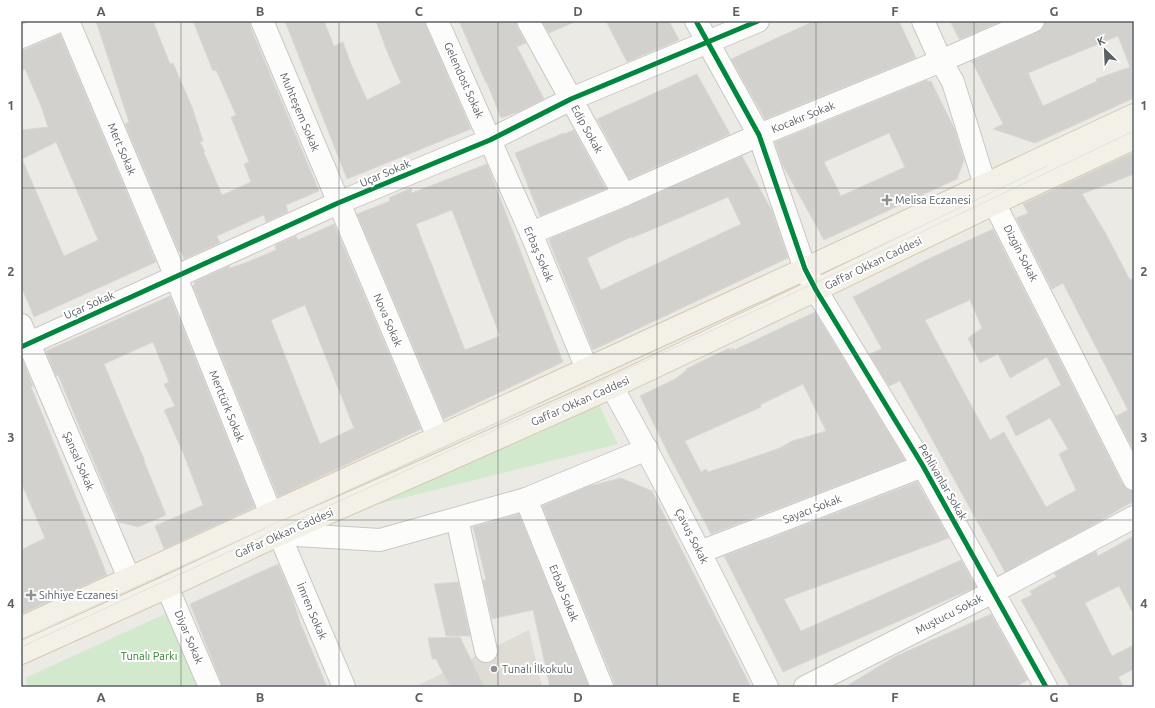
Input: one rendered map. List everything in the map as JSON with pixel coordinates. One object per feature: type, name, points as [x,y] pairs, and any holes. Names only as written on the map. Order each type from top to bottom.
[{"type":"main road","name":"Gaffar Okkan Caddesi","points":[[21,654],[280,534],[612,387],[816,290],[1134,115]]},
{"type":"main road","name":"Gaffar Okkan Caddesi","points":[[21,628],[805,269],[990,194],[1134,138]]},
{"type":"street","points":[[21,37],[59,21]]},
{"type":"street","name":"Mert Sokak","points":[[68,21],[176,277]]},
{"type":"street","name":"Muhteşem Sokak","points":[[262,21],[338,203]]},
{"type":"street","name":"Gelendost Sokak","points":[[437,21],[490,140]]},
{"type":"street","name":"Edip Sokak","points":[[528,21],[624,194]]},
{"type":"street","name":"Pehlivanlar Sokak","points":[[696,21],[758,135],[805,269],[816,290],[923,466],[993,592],[1040,685]]},
{"type":"street","name":"Uçar Sokak","points":[[24,338],[176,277],[338,203],[490,140],[571,99],[758,21]]},
{"type":"street","name":"Dizgin Sokak","points":[[923,21],[941,61],[953,82],[990,194],[1134,479]]},
{"type":"street","name":"Kocakır Sokak","points":[[531,233],[758,135],[941,61],[1033,21]]},
{"type":"street","name":"Erbaş Sokak","points":[[490,140],[531,233],[587,369]]},
{"type":"street","name":"Nova Sokak","points":[[338,203],[438,437]]},
{"type":"street","name":"Merttürk Sokak","points":[[176,277],[280,534]]},
{"type":"street","name":"Şansal Sokak","points":[[24,338],[129,578]]},
{"type":"street","name":"Çavuş Sokak","points":[[612,387],[647,449],[767,687]]},
{"type":"street","points":[[280,534],[380,540],[526,499],[647,449]]},
{"type":"street","name":"Sayacı Sokak","points":[[700,552],[923,466]]},
{"type":"street","name":"Erbab Sokak","points":[[526,499],[602,687]]},
{"type":"street","name":"Muştucu Sokak","points":[[805,687],[993,592],[1134,517]]},
{"type":"street","points":[[457,519],[486,651]]},
{"type":"street","name":"İmren Sokak","points":[[280,534],[344,687]]},
{"type":"street","name":"Diyar Sokak","points":[[167,587],[210,687]]},
{"type":"shaded area","name":"Tunalı İlkokulu","points":[[529,630],[542,687],[415,687],[486,651]]},
{"type":"green space","points":[[599,405],[618,444],[371,506]]},
{"type":"green space","name":"Tunalı Parkı","points":[[167,613],[198,687],[29,687],[25,678]]},
{"type":"building","points":[[96,21],[153,21],[170,64],[173,63],[192,107],[203,141],[200,142],[222,195],[251,182],[244,164],[249,162],[231,117],[236,115],[216,70],[213,71],[193,21],[250,21],[250,26],[319,191],[286,205],[288,212],[266,222],[264,215],[217,236],[220,243],[184,259],[181,251],[179,252],[125,124],[129,122]]},
{"type":"building","points":[[285,21],[324,21],[334,46],[343,42],[367,100],[401,83],[376,21],[425,21],[471,129],[347,179]]},
{"type":"building","points":[[459,21],[516,21],[517,27],[526,43],[517,47],[544,99],[518,112],[501,118]]},
{"type":"building","points":[[542,21],[577,21],[549,33]]},
{"type":"building","points":[[606,21],[669,21],[679,40],[627,62]]},
{"type":"building","points":[[814,21],[899,21],[916,58],[765,119],[731,59]]},
{"type":"building","points":[[950,21],[1002,21],[959,39]]},
{"type":"building","points":[[1045,21],[1134,21],[1134,98],[1035,143],[993,129],[1003,124],[972,61],[1038,32],[1043,28]],"holes":[[[1118,36],[1130,67],[1096,79],[1097,81],[1043,106],[1028,73]]]},
{"type":"building","points":[[60,34],[156,262],[34,317],[21,286],[21,130],[48,127],[41,106],[25,69],[21,71],[21,51]],"holes":[[[56,142],[98,240],[64,256],[22,159]]]},
{"type":"building","points":[[697,74],[730,134],[629,179],[597,119]]},
{"type":"building","points":[[927,80],[928,82],[931,81],[955,130],[964,160],[957,179],[824,240],[782,164],[775,142]],"holes":[[[889,133],[905,167],[841,196],[824,162]]]},
{"type":"building","points":[[574,130],[606,189],[540,216],[515,153]]},
{"type":"building","points":[[1134,152],[1134,174],[1082,194],[1105,232],[1130,280],[1134,278],[1134,451],[1116,416],[1128,410],[1063,283],[1052,289],[1016,218],[1028,213],[1023,204]]},
{"type":"building","points":[[742,156],[772,211],[788,258],[593,350],[549,239],[629,206]],"holes":[[[728,197],[741,224],[601,290],[587,258],[631,237],[632,238]]]},
{"type":"building","points":[[487,164],[563,362],[444,419],[357,214],[390,201],[389,198],[411,188],[412,193]],"holes":[[[452,210],[500,336],[465,350],[416,224]]]},
{"type":"building","points":[[334,224],[421,429],[278,497],[193,286],[195,285],[194,282],[229,266],[230,268],[245,263],[276,250],[275,245],[296,236],[298,240]],"holes":[[[305,305],[354,428],[320,444],[271,320]]]},
{"type":"building","points":[[993,229],[1123,485],[1128,490],[1134,491],[1134,501],[1084,530],[1005,572],[900,381],[889,386],[869,354],[882,349],[853,297],[928,259]],"holes":[[[970,300],[982,328],[968,338],[980,363],[998,354],[1010,378],[1047,357],[1061,385],[1006,416],[1016,436],[1050,418],[1068,449],[1059,454],[1076,490],[1046,507],[1004,432],[990,440],[925,320]]]},
{"type":"building","points":[[170,296],[255,507],[164,549],[155,526],[203,505],[184,455],[164,410],[175,406],[164,384],[169,382],[153,342],[104,364],[166,515],[138,527],[119,522],[58,375],[56,376],[46,351]]},
{"type":"building","points":[[815,312],[905,460],[711,534],[673,463],[640,396],[675,379],[687,370],[686,369],[729,348],[730,350],[734,348],[734,350]],"holes":[[[803,384],[826,431],[792,441],[780,448],[708,472],[706,469],[701,472],[685,441],[761,407],[760,405]]]},
{"type":"building","points":[[23,361],[33,386],[31,387],[107,575],[21,614],[21,550],[45,538],[21,482],[21,362]]},
{"type":"building","points":[[621,478],[652,491],[751,687],[614,687],[614,682],[542,506],[589,486]]},
{"type":"building","points":[[917,482],[949,538],[784,599],[801,631],[961,560],[976,587],[783,672],[724,556]]},
{"type":"building","points":[[519,514],[589,687],[550,687],[533,610],[492,619],[483,580],[486,580],[473,527]]},
{"type":"building","points":[[1134,536],[1134,615],[1119,586],[1085,603],[1112,656],[1134,645],[1134,669],[1118,677],[1124,687],[1070,687],[1021,600],[1032,595],[1030,591],[1056,577],[1054,573],[1096,551],[1098,556]]},
{"type":"building","points":[[278,564],[327,687],[222,687],[190,604]]},
{"type":"building","points":[[458,582],[470,636],[446,636],[434,584]]},
{"type":"building","points":[[991,614],[1028,680],[1015,687],[845,687],[896,656]]},
{"type":"building","points":[[460,637],[484,687],[450,687],[436,659],[432,659],[428,638]]},
{"type":"tram line","points":[[21,647],[813,284],[1134,131]]},
{"type":"tram line","points":[[869,251],[1047,166]]},
{"type":"tram line","points":[[21,639],[538,404]]},
{"type":"cycle path","points":[[696,21],[759,135],[805,269],[816,290],[923,466],[1046,687]]},
{"type":"cycle path","points":[[21,347],[338,203],[490,140],[571,99],[758,21]]},
{"type":"place","name":"Melisa Eczanesi","points":[[887,200]]},
{"type":"place","name":"Sıhhiye Eczanesi","points":[[31,595]]},
{"type":"place","name":"Tunalı İlkokulu","points":[[494,669]]}]
